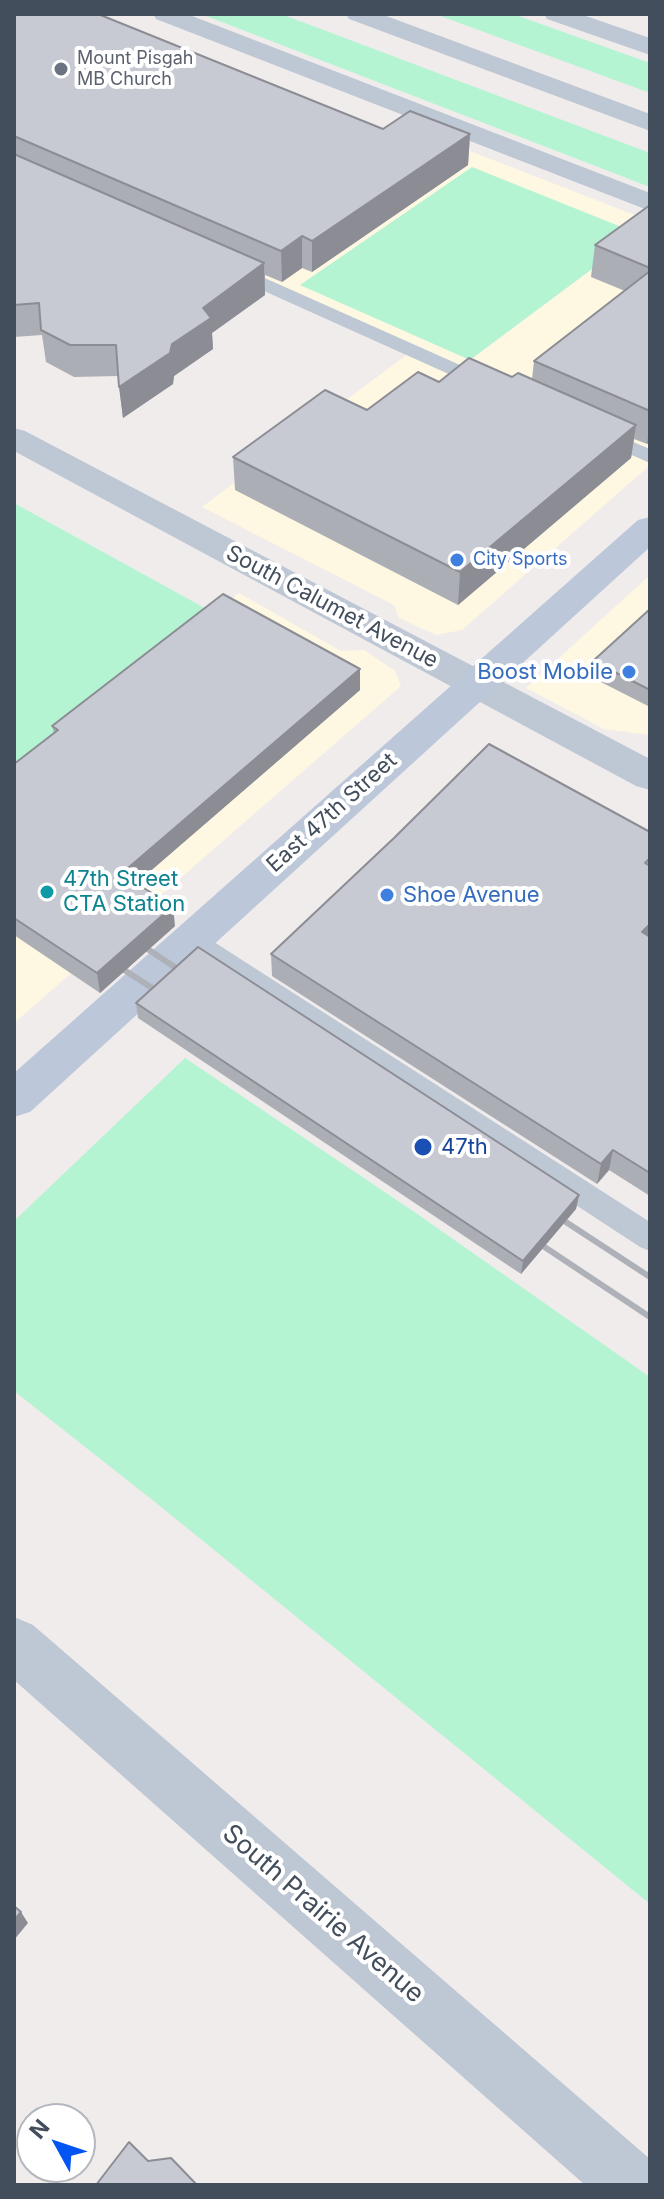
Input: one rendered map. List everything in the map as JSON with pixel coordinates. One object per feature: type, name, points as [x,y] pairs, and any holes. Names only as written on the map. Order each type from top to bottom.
[{"type":"main road","name":"East 47th Street","points":[[14,1099],[650,528]]},
{"type":"street","points":[[165,14],[650,203]]},
{"type":"street","points":[[358,14],[650,123]]},
{"type":"street","points":[[556,14],[650,47]]},
{"type":"street","name":"South Calumet Avenue","points":[[14,438],[650,776]]},
{"type":"street","name":"South Prairie Avenue","points":[[14,1644],[632,2185]]},
{"type":"lane","points":[[219,264],[514,396]]},
{"type":"lane","points":[[586,428],[650,457]]},
{"type":"lane","points":[[191,940],[650,1238]]},
{"type":"shaded area","points":[[421,132],[650,221],[650,465],[462,630],[436,635],[399,618],[394,605],[202,507],[412,351],[219,264]]},
{"type":"shaded area","points":[[650,575],[650,735],[604,729],[526,688]]},
{"type":"shaded area","points":[[239,593],[341,651],[364,650],[395,671],[401,686],[14,1023],[14,772]]},
{"type":"green space","points":[[201,14],[281,14],[650,153],[650,187]]},
{"type":"green space","points":[[435,14],[513,14],[650,63],[650,93]]},
{"type":"green space","points":[[472,167],[639,234],[470,360],[300,285]]},
{"type":"green space","points":[[14,503],[212,612],[14,768]]},
{"type":"green space","points":[[185,1058],[413,1211],[650,1377],[650,1904],[14,1391],[14,1221]]},
{"type":"building","points":[[14,14],[98,14],[383,129],[410,111],[470,134],[312,241],[302,236],[281,251],[14,136]]},
{"type":"building","points":[[14,154],[264,263],[203,308],[211,318],[172,344],[170,353],[119,387],[116,345],[70,345],[41,330],[39,303],[14,305]]},
{"type":"building","points":[[650,205],[650,268],[595,245]]},
{"type":"building","points":[[650,271],[650,411],[534,361]]},
{"type":"building","points":[[469,358],[512,377],[518,373],[636,425],[460,572],[233,457],[325,390],[367,410],[418,372],[439,382]]},
{"type":"building","points":[[223,594],[360,669],[121,874],[173,906],[97,973],[14,918],[14,764],[58,730],[52,726]]},
{"type":"building","points":[[650,609],[650,690],[593,661]]},
{"type":"building","points":[[489,744],[650,832],[650,858],[645,863],[650,866],[650,924],[642,932],[650,937],[650,1173],[613,1150],[601,1164],[271,954]]},
{"type":"building","points":[[198,947],[579,1195],[523,1261],[136,1003]]},
{"type":"building","points":[[14,1906],[21,1912],[14,1920]]},
{"type":"building","points":[[129,2142],[148,2161],[171,2158],[197,2185],[96,2185]]},
{"type":"railway","points":[[131,938],[194,980]]},
{"type":"railway","points":[[107,959],[171,1000]]},
{"type":"railway","points":[[546,1209],[650,1277]]},
{"type":"railway","points":[[525,1234],[650,1317]]},
{"type":"place","name":"Mount Pisgah MB Church","points":[[61,69]]},
{"type":"place","name":"City Sports","points":[[457,560]]},
{"type":"place","name":"Boost Mobile","points":[[629,672]]},
{"type":"place","name":"47th Street CTA Station","points":[[47,892]]},
{"type":"place","name":"Shoe Avenue","points":[[387,895]]},
{"type":"place","name":"47th","points":[[423,1147]]}]
